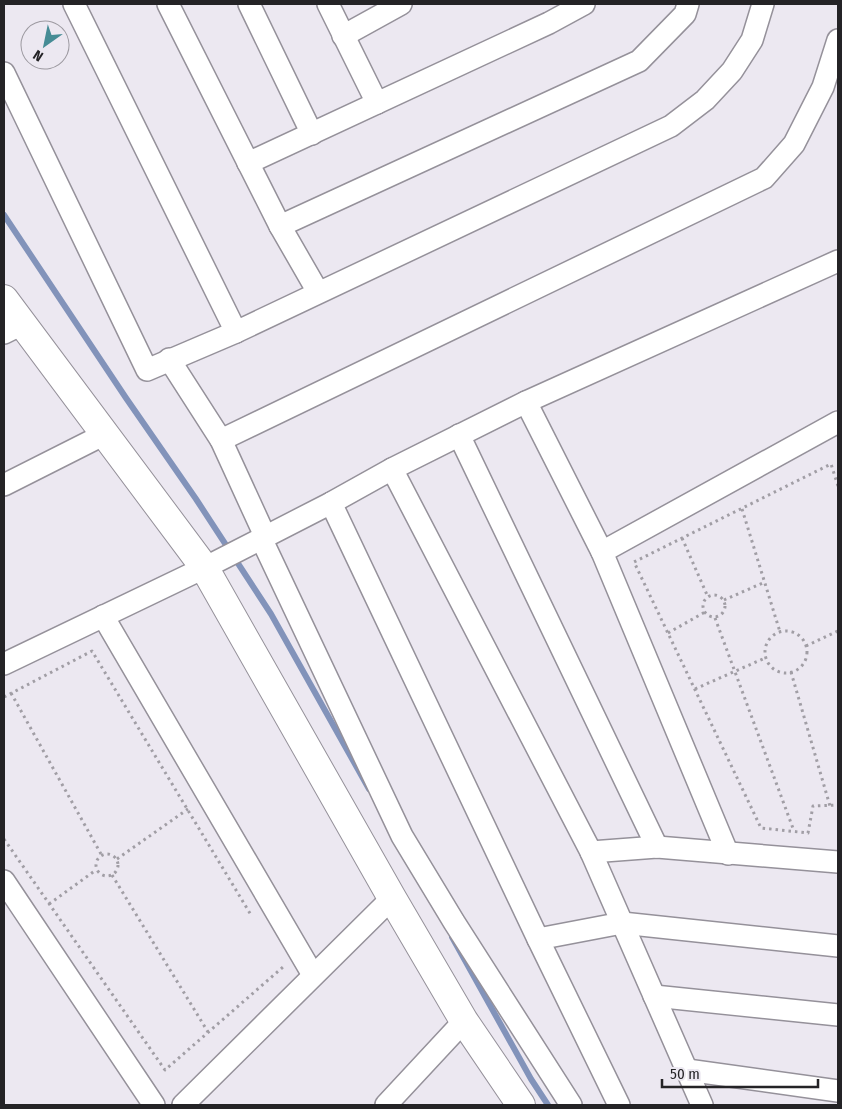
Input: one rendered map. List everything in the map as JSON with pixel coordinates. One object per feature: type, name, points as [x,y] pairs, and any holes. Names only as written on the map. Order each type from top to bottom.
[{"type":"street","points":[[74,4],[236,332]]},
{"type":"street","points":[[168,4],[280,226],[318,292]]},
{"type":"street","points":[[249,4],[312,134]]},
{"type":"street","points":[[328,4],[377,103]]},
{"type":"street","points":[[343,36],[401,4]]},
{"type":"street","points":[[248,163],[549,24],[584,4]]},
{"type":"street","points":[[280,226],[639,61],[685,14],[688,4]]},
{"type":"street","points":[[4,73],[147,370],[236,332],[671,126],[705,100],[732,70],[752,40],[763,4]]},
{"type":"street","points":[[221,440],[764,178],[794,144],[823,87],[838,40]]},
{"type":"street","points":[[4,664],[207,566],[332,503],[392,469],[526,402],[838,261]]},
{"type":"street","points":[[4,299],[13,328],[105,434],[207,566],[392,898],[464,1021],[521,1105]]},
{"type":"street","points":[[170,359],[221,440],[261,538],[402,836],[570,1105]]},
{"type":"street","points":[[526,402],[602,552],[728,854]]},
{"type":"street","points":[[602,552],[838,422]]},
{"type":"street","points":[[4,485],[105,434]]},
{"type":"street","points":[[459,436],[657,847]]},
{"type":"street","points":[[392,469],[591,852],[702,1105]]},
{"type":"street","points":[[332,503],[538,939],[619,1105]]},
{"type":"street","points":[[102,616],[314,975]]},
{"type":"street","points":[[591,852],[657,847],[838,862]]},
{"type":"street","points":[[4,881],[154,1105]]},
{"type":"street","points":[[183,1105],[392,898]]},
{"type":"street","points":[[538,939],[622,923],[838,946]]},
{"type":"street","points":[[654,996],[838,1015]]},
{"type":"street","points":[[386,1105],[464,1021]]},
{"type":"street","points":[[686,1070],[838,1091]]},
{"type":"path","points":[[838,486],[831,464],[634,562],[761,828],[808,833],[812,806],[838,806]]},
{"type":"path","points":[[742,509],[780,632]]},
{"type":"path","points":[[682,538],[708,597]]},
{"type":"path","points":[[724,600],[765,582]]},
{"type":"path","points":[[713,594],[724,600],[726,605],[725,611],[721,615],[715,618],[709,617],[705,612],[703,607],[704,601],[708,597],[713,594]]},
{"type":"path","points":[[668,633],[705,612]]},
{"type":"path","points":[[715,618],[794,831]]},
{"type":"path","points":[[788,631],[796,634],[806,646],[807,655],[804,662],[798,669],[791,672],[783,673],[775,670],[765,658],[765,649],[768,642],[773,635],[780,632],[788,631]]},
{"type":"path","points":[[806,646],[838,631]]},
{"type":"path","points":[[4,697],[92,651],[253,917]]},
{"type":"path","points":[[695,689],[765,658]]},
{"type":"path","points":[[791,672],[830,806]]},
{"type":"path","points":[[11,693],[101,854]]},
{"type":"path","points":[[117,859],[188,809]]},
{"type":"path","points":[[4,839],[165,1070],[282,967],[278,959]]},
{"type":"path","points":[[107,853],[117,859],[117,871],[112,875],[106,876],[96,870],[95,864],[101,854],[107,853]]},
{"type":"path","points":[[49,904],[96,870]]},
{"type":"path","points":[[112,875],[208,1032]]},
{"type":"waterway","points":[[4,215],[196,499],[271,614],[369,789]]},
{"type":"waterway","points":[[452,937],[531,1079],[548,1105]]}]
